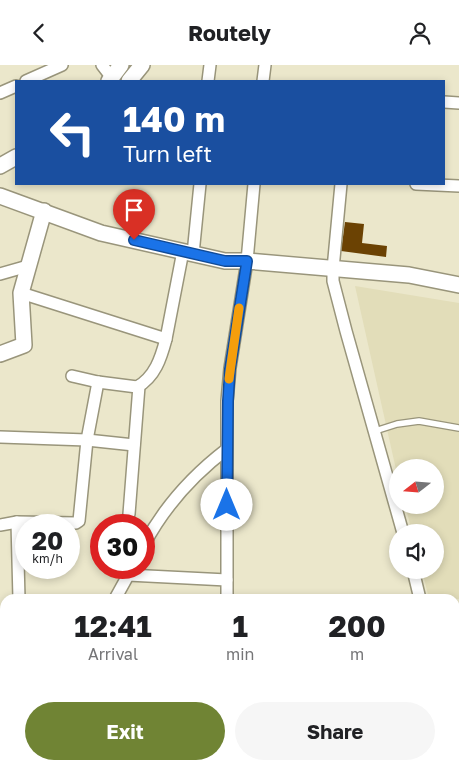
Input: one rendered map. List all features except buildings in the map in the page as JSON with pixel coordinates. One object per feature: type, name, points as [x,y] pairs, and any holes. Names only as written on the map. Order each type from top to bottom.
[{"type":"street","points":[[28,80],[62,65]]},
{"type":"street","points":[[102,65],[110,80],[121,65]]},
{"type":"street","points":[[130,80],[142,65]]},
{"type":"street","points":[[208,80],[210,65]]},
{"type":"street","points":[[263,80],[265,65]]},
{"type":"street","points":[[0,93],[15,86]]},
{"type":"street","points":[[445,102],[459,103]]},
{"type":"street","points":[[0,166],[15,158]]},
{"type":"street","points":[[72,376],[133,388],[139,386],[159,363],[188,252],[200,185]]},
{"type":"street","points":[[227,594],[227,449],[230,369],[247,261],[254,185]]},
{"type":"street","points":[[341,185],[333,269],[334,281],[400,524]]},
{"type":"street","points":[[438,185],[459,186]]},
{"type":"street","points":[[0,196],[101,233],[225,261],[247,261],[409,275],[459,285]]},
{"type":"street","points":[[0,354],[24,345],[21,293],[44,211]]},
{"type":"street","points":[[0,274],[28,266]]},
{"type":"street","points":[[21,293],[166,339]]},
{"type":"street","points":[[80,514],[87,440],[98,382]]},
{"type":"street","points":[[129,514],[139,386]]},
{"type":"street","points":[[0,437],[87,440],[134,445]]},
{"type":"street","points":[[155,528],[170,504],[198,474],[227,449]]},
{"type":"street","points":[[0,525],[15,522]]},
{"type":"street","points":[[155,573],[227,580]]},
{"type":"street","points":[[18,579],[19,594]]},
{"type":"street","points":[[118,594],[126,579]]},
{"type":"street","points":[[415,579],[419,594]]},
{"type":"lane","points":[[374,431],[419,421],[459,428]]},
{"type":"shaded area","points":[[355,286],[459,303],[459,594],[428,594],[424,579],[444,579],[444,524],[410,524],[407,514],[444,514],[444,459],[394,459]]},
{"type":"slow traffic","points":[[229,379],[239,308]]},
{"type":"route","points":[[134,240],[225,261],[247,261],[230,369],[227,505]]}]
